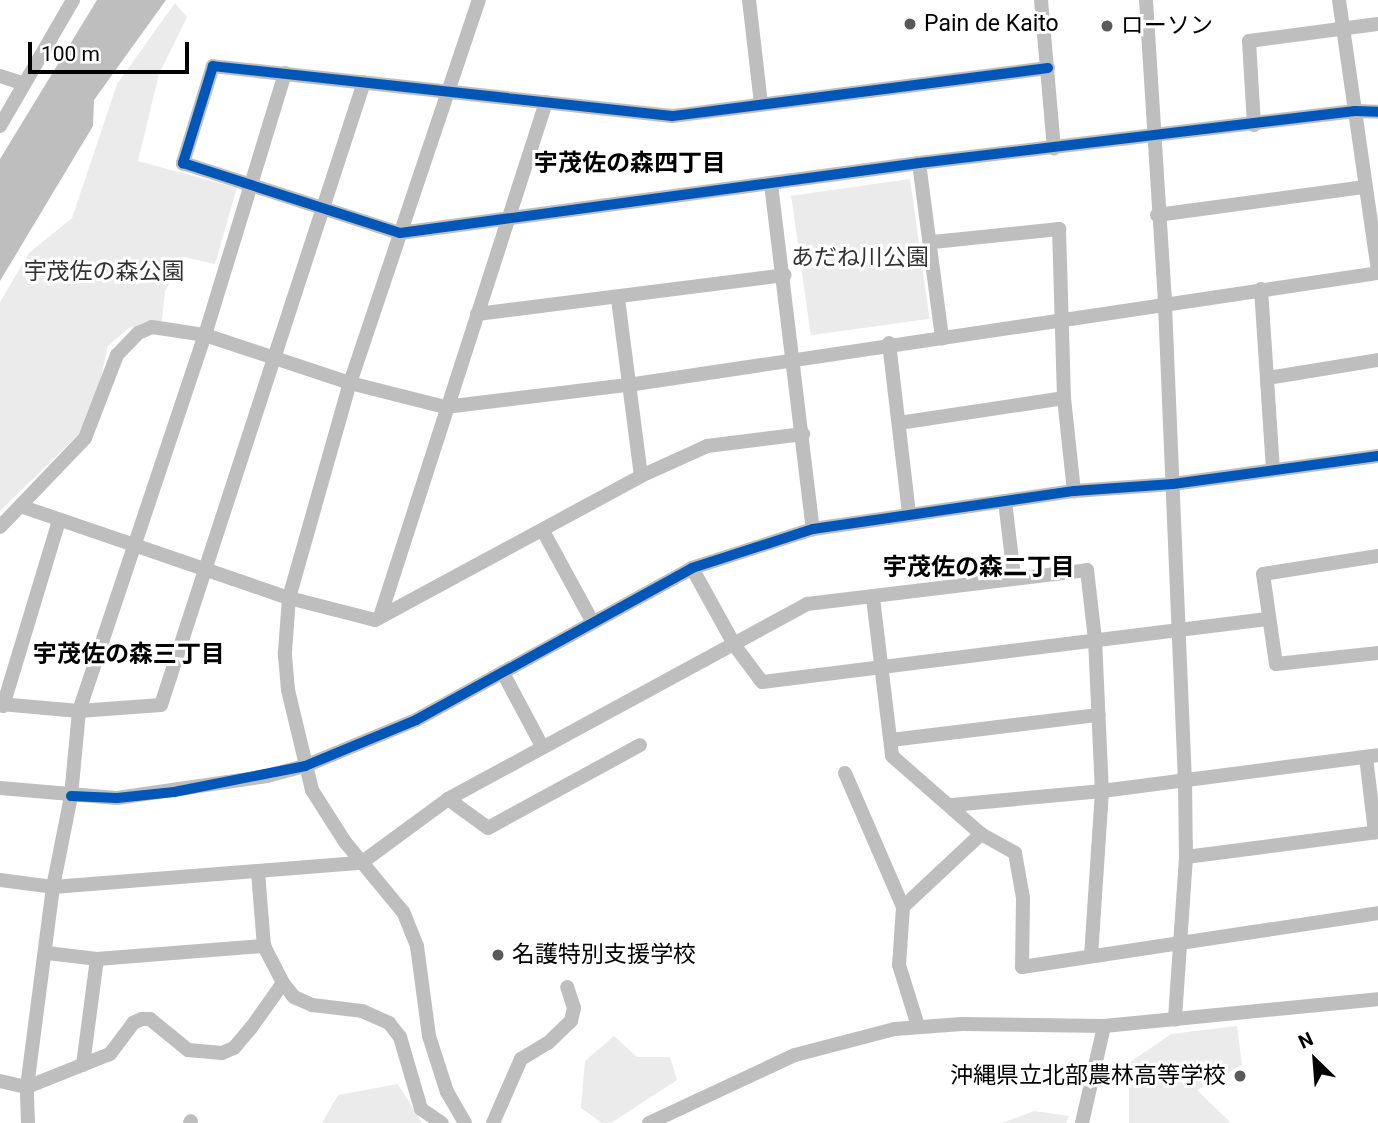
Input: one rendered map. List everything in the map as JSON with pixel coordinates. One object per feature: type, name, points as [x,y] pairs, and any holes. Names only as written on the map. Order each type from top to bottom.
[{"type":"street","points":[[0,126],[73,0]]},
{"type":"street","points":[[465,1123],[447,1092],[429,1036],[417,946],[403,912],[361,863],[322,811],[305,765],[288,690],[289,598],[350,383],[479,0]]},
{"type":"street","points":[[749,0],[761,104]]},
{"type":"street","points":[[1041,0],[1054,148]]},
{"type":"street","points":[[1146,0],[1157,215],[1165,305],[1185,780],[1186,857],[1175,1020]]},
{"type":"street","points":[[0,527],[23,507],[85,438],[108,373],[127,343],[152,327],[205,335],[350,383],[445,407],[628,385],[795,357],[1064,321],[1378,273],[1339,0]]},
{"type":"street","points":[[1254,125],[1249,41],[1378,24]]},
{"type":"street","points":[[1048,68],[672,116],[449,88],[213,66],[183,163],[250,187],[400,233],[509,222],[919,163],[1153,138],[1355,111],[1378,112]]},
{"type":"street","points":[[28,1123],[27,1087],[47,953],[53,887],[71,796],[79,711],[205,335],[285,72]]},
{"type":"street","points":[[0,76],[24,84]]},
{"type":"street","points":[[59,521],[1,705],[79,711],[161,705],[272,357],[325,208],[364,82]]},
{"type":"street","points":[[380,617],[445,407],[509,222],[546,102]]},
{"type":"street","points":[[919,163],[933,242],[942,338]]},
{"type":"street","points":[[771,184],[795,357],[813,529]]},
{"type":"street","points":[[1157,215],[1365,187]]},
{"type":"street","points":[[933,242],[1059,229],[1064,321],[1064,398],[1074,491]]},
{"type":"street","points":[[477,314],[618,299],[785,275]]},
{"type":"street","points":[[1261,289],[1273,468]]},
{"type":"street","points":[[618,299],[641,475]]},
{"type":"street","points":[[890,343],[909,513]]},
{"type":"street","points":[[1268,378],[1378,360]]},
{"type":"street","points":[[899,423],[1064,398]]},
{"type":"street","points":[[23,507],[289,598],[375,620],[543,531],[641,475],[707,446],[803,434]]},
{"type":"street","points":[[0,788],[117,798],[174,792],[305,765],[416,720],[692,568],[813,529],[1074,491],[1173,484],[1273,468],[1378,456]]},
{"type":"street","points":[[1005,501],[1014,577]]},
{"type":"street","points":[[543,531],[592,621]]},
{"type":"street","points":[[1378,556],[1263,574],[1267,619],[1276,664],[1378,653]]},
{"type":"street","points":[[692,568],[735,646],[762,682],[1267,619]]},
{"type":"street","points":[[0,880],[53,887],[361,863],[448,799],[542,746],[735,646],[807,604],[1087,570],[1095,639],[1102,791],[1091,956]]},
{"type":"street","points":[[873,598],[892,756],[952,805],[981,834],[1015,853],[1023,898],[1022,967],[1179,940],[1378,913]]},
{"type":"street","points":[[503,673],[542,746]]},
{"type":"street","points":[[891,740],[1099,715]]},
{"type":"street","points":[[448,799],[488,828],[640,744]]},
{"type":"street","points":[[952,805],[1102,791],[1372,756],[1377,832],[1186,857]]},
{"type":"street","points":[[845,773],[903,907],[899,965],[918,1026]]},
{"type":"street","points":[[903,907],[981,834]]},
{"type":"street","points":[[258,872],[264,946],[283,983],[294,997],[312,1006],[362,1011],[389,1023],[400,1037],[421,1109],[442,1123]]},
{"type":"street","points":[[47,953],[97,959],[264,946]]},
{"type":"street","points":[[83,1065],[97,959]]},
{"type":"street","points":[[0,1081],[27,1087],[110,1054],[133,1023],[142,1019],[150,1019],[188,1050],[222,1053],[234,1048],[283,983]]},
{"type":"street","points":[[493,1123],[521,1059],[556,1038],[571,1021],[574,1008],[567,987]]},
{"type":"street","points":[[649,1123],[795,1055],[918,1026],[1104,1026],[1378,999]]},
{"type":"street","points":[[1082,1123],[1104,1026]]},
{"type":"green space","name":"宇茂佐の森公園","points":[[175,3],[187,17],[159,74],[138,161],[237,188],[215,264],[184,257],[165,291],[162,321],[129,328],[108,346],[96,399],[78,435],[0,511],[0,302],[29,253],[72,218],[117,84]]},
{"type":"green space","name":"あだね川公園","points":[[910,179],[930,319],[811,335],[791,196]]},
{"type":"green space","points":[[1237,1026],[1242,1065],[1197,1090],[1231,1123],[1129,1123],[1129,1063],[1171,1034]]},
{"type":"green space","points":[[614,1036],[637,1057],[670,1057],[677,1080],[611,1123],[602,1123],[581,1108],[585,1061]]},
{"type":"green space","points":[[398,1084],[422,1123],[322,1123],[338,1095]]},
{"type":"green space","points":[[1034,1111],[1069,1116],[1066,1123],[1002,1123]]},
{"type":"shaded area","points":[[97,0],[166,0],[94,100],[93,126],[0,281],[0,159]]},
{"type":"cycle path","points":[[1048,68],[672,116],[213,66],[183,163],[400,233],[919,163],[1355,111],[1378,112]]},
{"type":"cycle path","points":[[71,796],[117,798],[174,792],[305,766],[416,720],[692,568],[813,529],[1074,491],[1173,484],[1378,456]]},
{"type":"place","name":"Pain de Kaito","points":[[910,24]]},
{"type":"place","name":"ローソン","points":[[1107,26]]},
{"type":"place","name":"名護特別支援学校","points":[[498,955]]},
{"type":"place","name":"沖縄県立北部農林高等学校","points":[[1240,1076]]},
{"type":"district","name":"宇茂佐の森四丁目","points":[[630,164]]},
{"type":"district","name":"宇茂佐の森二丁目","points":[[979,568]]},
{"type":"district","name":"宇茂佐の森三丁目","points":[[129,655]]}]
